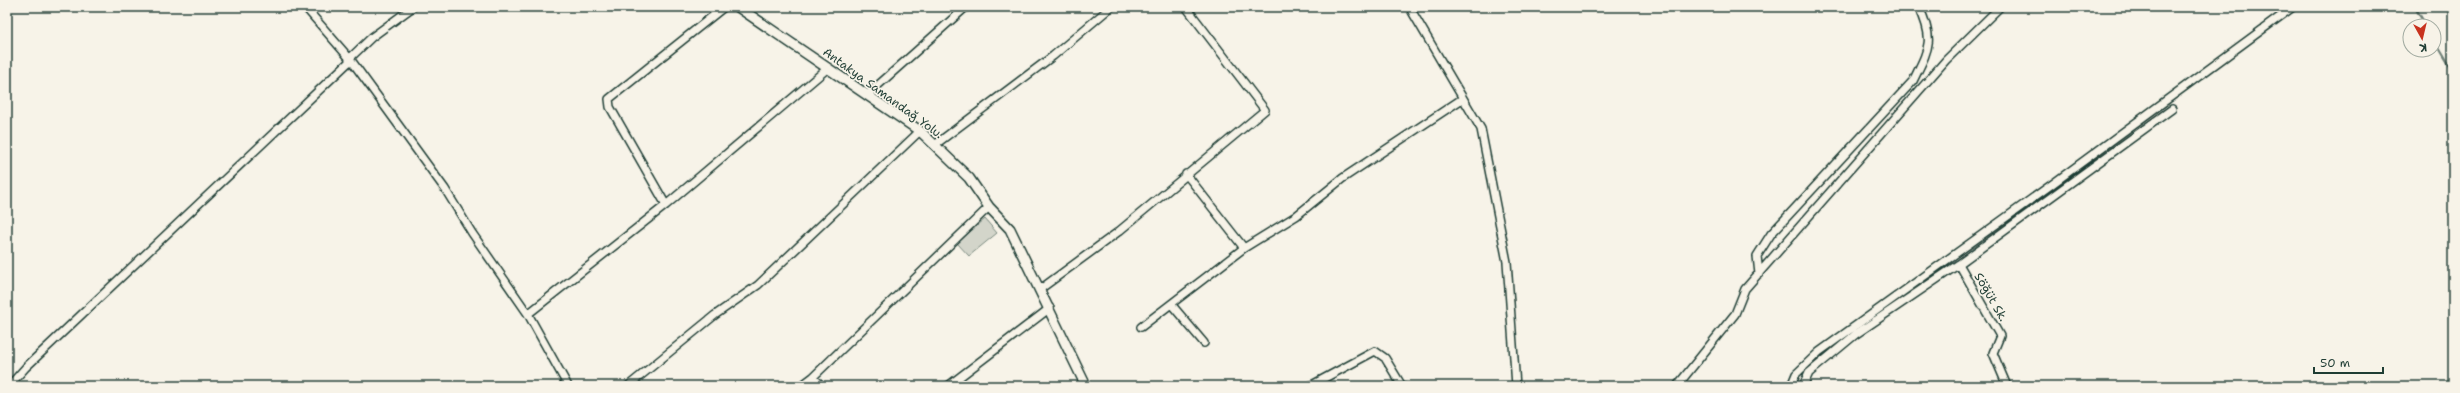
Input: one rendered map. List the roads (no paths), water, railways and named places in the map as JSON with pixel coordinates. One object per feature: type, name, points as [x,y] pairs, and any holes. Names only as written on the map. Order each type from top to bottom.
[{"type":"street","points":[[305,7],[350,59],[445,189],[472,233],[528,314],[568,386]]},
{"type":"street","points":[[9,386],[26,367],[372,37],[413,7]]},
{"type":"street","points":[[666,205],[610,107],[609,100],[724,7]]},
{"type":"street","points":[[867,95],[966,7]]},
{"type":"street","points":[[936,144],[1053,56],[1111,7]]},
{"type":"street","points":[[1040,290],[1118,232],[1186,174],[1234,138],[1265,110],[1186,7]]},
{"type":"street","points":[[1412,7],[1410,8],[1462,99],[1481,129],[1507,262],[1516,386]]},
{"type":"street","points":[[1759,274],[1756,256],[1771,234],[1913,81],[1928,51],[1929,29],[1919,7]]},
{"type":"street","points":[[1676,386],[1735,314],[1745,289],[1946,60],[2000,7]]},
{"type":"street","points":[[1791,386],[1796,374],[1819,352],[2051,185],[2293,7]]},
{"type":"street","name":"Antakya Samandağ Yolu.","points":[[742,8],[920,132],[936,144],[969,178],[989,207],[1010,229],[1050,308],[1086,386]]},
{"type":"street","points":[[528,314],[666,205],[828,68]]},
{"type":"street","points":[[1141,327],[1244,248],[1296,216],[1343,178],[1462,99]]},
{"type":"street","points":[[1803,386],[1809,373],[1856,334],[1959,264],[2172,109]]},
{"type":"street","points":[[628,386],[715,315],[758,285],[920,132]]},
{"type":"street","points":[[1186,174],[1244,248]]},
{"type":"street","points":[[801,386],[813,377],[989,207]]},
{"type":"street","name":"Söğüt Sk.","points":[[1959,264],[2000,336],[1993,353],[2007,386]]},
{"type":"street","points":[[1171,304],[1204,343]]},
{"type":"street","points":[[948,386],[1050,308]]},
{"type":"street","points":[[1310,386],[1375,351],[1385,358],[1402,386]]},
{"type":"street","points":[[813,377],[822,386]]},
{"type":"waterway","points":[[2415,7],[2421,18]]},
{"type":"waterway","points":[[2442,52],[2453,71]]}]
